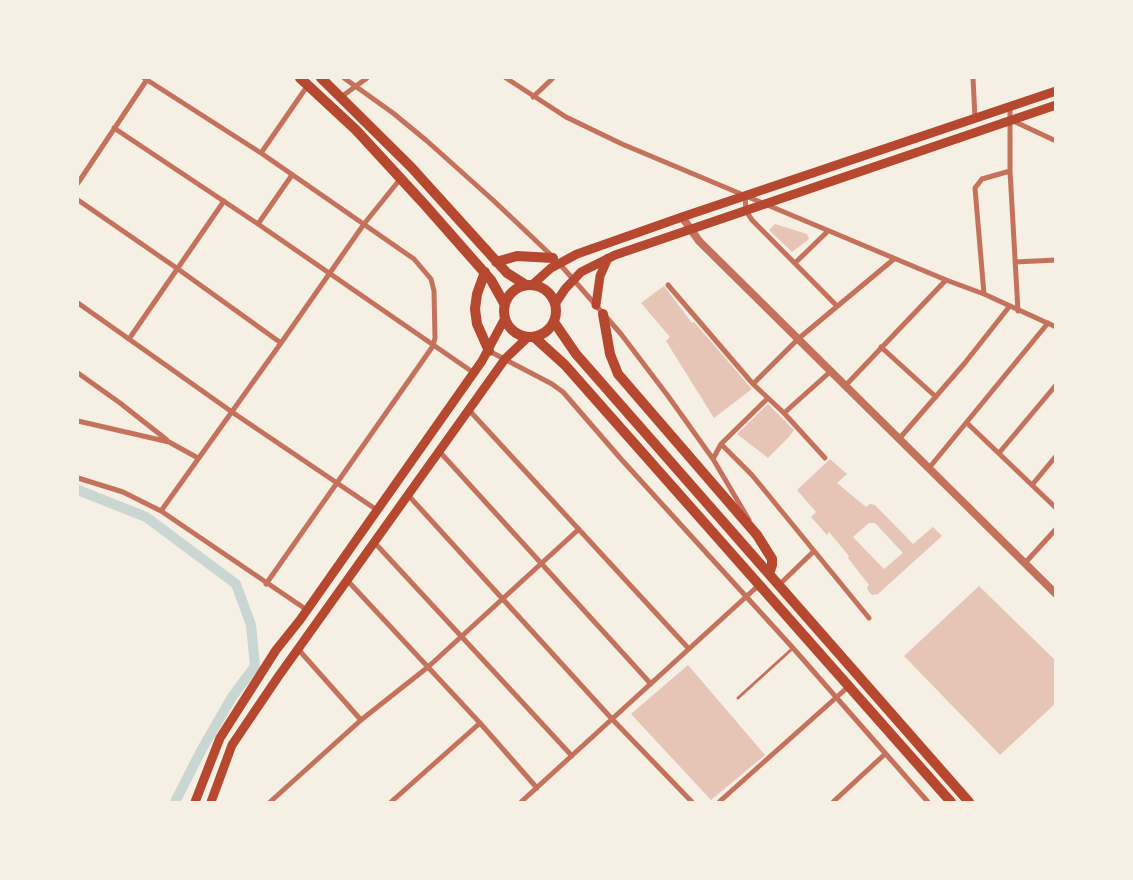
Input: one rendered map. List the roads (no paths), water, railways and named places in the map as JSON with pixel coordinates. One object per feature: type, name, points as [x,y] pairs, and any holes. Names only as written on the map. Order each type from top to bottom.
[{"type":"highway","points":[[300,78],[356,130],[401,178],[485,272],[505,306]]},
{"type":"highway","points":[[321,78],[411,167],[496,262],[513,278],[529,285],[539,286],[549,293],[555,304],[554,322],[546,332],[531,337],[522,336],[511,329],[505,318],[507,300],[515,290],[529,285]]},
{"type":"highway","points":[[496,262],[517,256],[556,260]]},
{"type":"highway","points":[[485,272],[477,294],[475,309],[477,324],[489,351]]},
{"type":"highway","points":[[603,314],[609,348],[618,374],[757,535],[772,559],[769,574]]},
{"type":"highway","points":[[554,322],[576,354],[969,802]]},
{"type":"highway","points":[[531,337],[565,365],[951,802]]},
{"type":"main road","points":[[529,285],[544,274],[556,260],[682,216],[1056,92]]},
{"type":"main road","points":[[555,304],[573,279],[581,272],[608,258],[1056,105]]},
{"type":"main road","points":[[596,305],[600,276],[608,258]]},
{"type":"main road","points":[[195,802],[220,738],[267,668],[276,650],[307,610],[474,373],[489,351],[505,318]]},
{"type":"main road","points":[[211,802],[232,745],[298,649],[505,359],[531,337]]},
{"type":"street","points":[[78,183],[147,78],[414,259],[431,279],[434,291],[433,346],[266,584]]},
{"type":"street","points":[[344,78],[393,113],[427,141],[556,260],[596,305],[668,396],[712,460],[757,535]]},
{"type":"street","points":[[341,97],[367,78]]},
{"type":"street","points":[[506,78],[566,117],[594,131],[1056,326]]},
{"type":"street","points":[[533,97],[553,78]]},
{"type":"street","points":[[973,78],[975,118]]},
{"type":"street","points":[[260,153],[308,85]]},
{"type":"street","points":[[1010,107],[1010,171],[1018,311]]},
{"type":"street","points":[[1010,120],[1056,142]]},
{"type":"street","points":[[114,128],[258,224],[474,373]]},
{"type":"street","points":[[984,294],[975,188],[982,179],[1010,171]]},
{"type":"street","points":[[258,224],[292,175]]},
{"type":"street","points":[[161,511],[364,224],[401,178]]},
{"type":"street","points":[[745,196],[746,211],[755,224],[837,306]]},
{"type":"street","points":[[78,200],[281,343]]},
{"type":"street","points":[[129,339],[224,201]]},
{"type":"street","points":[[682,216],[690,230],[899,440],[1056,594]]},
{"type":"street","points":[[795,263],[828,231]]},
{"type":"street","points":[[753,384],[798,339],[894,259]]},
{"type":"street","points":[[1015,262],[1056,260]]},
{"type":"street","points":[[845,386],[946,280]]},
{"type":"street","points":[[668,285],[753,384],[784,413],[825,458]]},
{"type":"street","points":[[78,303],[232,412],[377,510]]},
{"type":"street","points":[[899,440],[1009,307]]},
{"type":"street","points":[[929,468],[1048,324]]},
{"type":"street","points":[[881,347],[936,397]]},
{"type":"street","points":[[489,351],[552,384],[563,392],[621,459],[747,596],[928,802]]},
{"type":"street","points":[[784,413],[831,371]]},
{"type":"street","points":[[78,373],[169,442],[198,458]]},
{"type":"street","points":[[999,453],[1056,385]]},
{"type":"street","points":[[712,460],[721,444],[768,398]]},
{"type":"street","points":[[468,409],[689,649]]},
{"type":"street","points":[[78,422],[169,442]]},
{"type":"street","points":[[967,423],[1056,508]]},
{"type":"street","points":[[721,444],[752,475],[870,618]]},
{"type":"street","points":[[438,451],[651,684]]},
{"type":"street","points":[[1032,485],[1056,456]]},
{"type":"street","points":[[78,478],[122,492],[161,511],[307,610]]},
{"type":"street","points":[[407,495],[612,719],[692,802]]},
{"type":"street","points":[[1025,564],[1056,529]]},
{"type":"street","points":[[270,802],[361,720],[428,667],[579,530]]},
{"type":"street","points":[[374,542],[572,756]]},
{"type":"street","points":[[778,585],[814,551]]},
{"type":"street","points":[[347,580],[537,788]]},
{"type":"street","points":[[521,802],[759,585]]},
{"type":"street","points":[[298,649],[361,720]]},
{"type":"street","points":[[719,802],[848,687]]},
{"type":"street","points":[[391,802],[480,724]]},
{"type":"street","points":[[833,802],[885,754]]},
{"type":"lane","points":[[738,698],[793,648]]},
{"type":"waterway","points":[[78,490],[146,517],[236,584],[251,625],[255,666],[232,697],[202,749],[175,802]]}]
